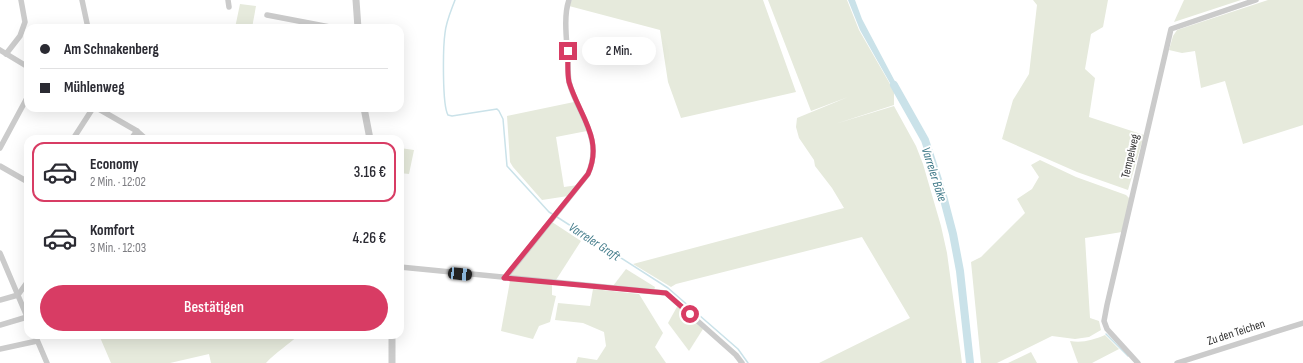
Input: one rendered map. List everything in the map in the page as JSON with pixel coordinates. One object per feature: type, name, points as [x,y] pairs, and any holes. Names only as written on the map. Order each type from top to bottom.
[{"type":"street","points":[[21,0],[26,24]]},
{"type":"street","points":[[82,0],[87,24]]},
{"type":"street","points":[[228,0],[229,8]]},
{"type":"street","points":[[356,0],[358,24]]},
{"type":"street","points":[[504,278],[588,174],[593,163],[593,140],[569,81],[566,21],[568,0]]},
{"type":"street","name":"Tempelweg","points":[[1138,363],[1107,329],[1104,321],[1171,29],[1256,0]]},
{"type":"street","points":[[267,15],[314,24]]},
{"type":"street","points":[[6,54],[14,46],[24,30]]},
{"type":"street","points":[[0,50],[24,65]]},
{"type":"street","points":[[0,148],[24,103]]},
{"type":"street","points":[[76,135],[90,112]]},
{"type":"street","points":[[104,112],[142,135]]},
{"type":"street","points":[[365,112],[369,135]]},
{"type":"street","points":[[134,135],[137,131]]},
{"type":"street","points":[[0,166],[24,180]]},
{"type":"street","points":[[0,254],[24,309]]},
{"type":"street","points":[[404,267],[666,293],[736,355],[742,363]]},
{"type":"street","points":[[0,300],[18,295],[24,287]]},
{"type":"street","points":[[0,325],[24,319]]},
{"type":"street","name":"Zu den Teichen","points":[[1177,363],[1303,323]]},
{"type":"street","points":[[0,349],[33,339]]},
{"type":"street","points":[[36,339],[47,363]]},
{"type":"street","points":[[392,339],[392,363]]},
{"type":"shaded area","points":[[572,0],[763,0],[796,92],[681,118],[668,82],[660,30],[569,6]]},
{"type":"shaded area","points":[[768,0],[847,0],[859,30],[894,91],[894,105],[835,124],[894,106],[916,146],[923,164],[941,226],[947,253],[962,363],[819,363],[910,318],[862,237],[676,284],[671,287],[633,264],[844,208],[832,188],[815,166],[814,160],[799,138],[796,127],[797,118],[848,97],[811,111]]},
{"type":"shaded area","points":[[1033,0],[1108,0],[1103,27],[1091,34],[1085,69],[1095,78],[1089,117],[1144,135],[1128,190],[1077,172],[1002,139],[1013,100],[1029,74],[1037,5]]},
{"type":"shaded area","points":[[1184,0],[1241,0],[1174,22]]},
{"type":"shaded area","points":[[1268,0],[1303,0],[1303,125],[1243,144],[1225,81],[1201,88],[1195,51],[1182,53],[1169,50],[1173,36],[1177,30]]},
{"type":"shaded area","points":[[240,4],[256,6],[253,24],[236,24]]},
{"type":"shaded area","points":[[574,102],[587,131],[556,137],[564,187],[578,185],[568,196],[542,200],[510,162],[507,116]]},
{"type":"shaded area","points":[[404,149],[414,150],[409,174],[404,173]]},
{"type":"shaded area","points":[[1040,160],[1076,177],[1126,195],[1130,199],[1122,232],[1085,238],[1090,318],[1099,321],[1101,330],[1089,337],[1075,339],[1052,336],[997,363],[981,363],[971,262],[981,257],[1025,213],[1017,199],[1032,189],[1039,177],[1031,165]]},
{"type":"shaded area","points":[[552,222],[581,241],[556,280],[507,276]]},
{"type":"shaded area","points":[[626,269],[655,287],[654,290],[613,286]]},
{"type":"shaded area","points":[[510,281],[552,284],[552,295],[556,296],[550,322],[539,326],[533,339],[501,331]]},
{"type":"shaded area","points":[[593,289],[639,294],[663,333],[655,347],[666,363],[576,363],[578,357],[597,360],[606,346],[604,332],[583,323],[555,320],[558,303],[590,306]]},
{"type":"shaded area","points":[[678,305],[703,329],[689,351],[668,323]]},
{"type":"shaded area","points":[[1105,335],[1119,349],[1092,363],[1078,363],[1070,341],[1088,341]]},
{"type":"shaded area","points":[[101,339],[294,339],[266,363],[211,363],[209,354],[170,363],[111,363]]},
{"type":"shaded area","points":[[1031,352],[1037,363],[1008,363]]},
{"type":"water","points":[[848,0],[855,0],[862,19],[899,89],[899,93],[895,92],[860,30]]},
{"type":"waterway","name":"Varreler Graft","points":[[455,0],[446,25],[444,40],[444,88],[448,115],[452,116],[497,109],[503,119],[507,166],[549,212],[554,215]]},
{"type":"waterway","name":"Varreler Bäke","points":[[894,85],[925,140],[942,192],[953,234],[960,271],[970,363]]},
{"type":"waterway","name":"Varreler Graft","points":[[557,217],[668,288],[738,349],[748,363]]},
{"type":"waterway","points":[[1106,334],[1128,356]]},
{"type":"route","points":[[568,51],[569,81],[593,140],[593,163],[588,174],[504,278],[666,293],[690,314]]}]
